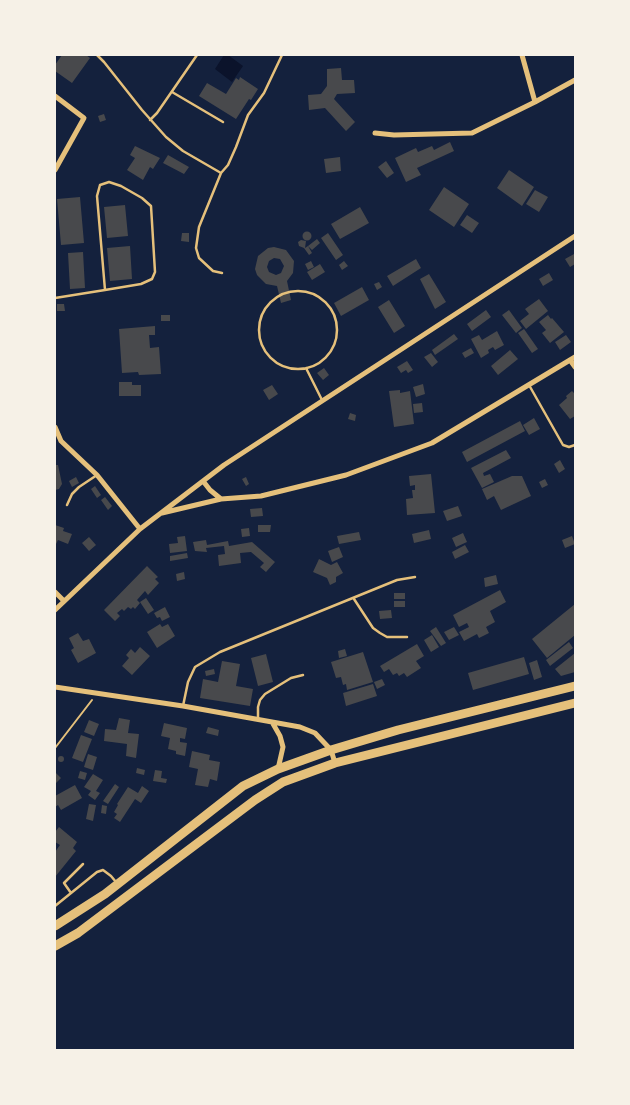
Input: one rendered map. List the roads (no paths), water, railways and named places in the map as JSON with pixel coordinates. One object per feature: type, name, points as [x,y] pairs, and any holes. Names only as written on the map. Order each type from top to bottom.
[{"type":"highway","points":[[55,926],[105,894],[242,786],[278,769],[331,750],[398,730],[575,686]]},
{"type":"highway","points":[[55,946],[78,933],[255,800],[283,782],[335,763],[575,703]]},
{"type":"street","points":[[522,55],[535,102]]},
{"type":"street","points":[[375,133],[472,133],[575,80]]},
{"type":"street","points":[[55,96],[84,118],[55,170]]},
{"type":"street","points":[[55,610],[140,529],[224,465],[575,236]]},
{"type":"street","points":[[160,514],[221,499],[261,496],[346,475],[432,443],[572,359],[575,367]]},
{"type":"street","points":[[55,426],[56,435],[60,441],[97,475],[140,529]]},
{"type":"street","points":[[203,481],[221,499]]},
{"type":"street","points":[[55,592],[64,601]]},
{"type":"street","points":[[55,686],[300,727],[315,733],[331,750],[335,763]]},
{"type":"street","points":[[272,722],[280,736],[283,747],[278,769]]},
{"type":"lane","points":[[96,55],[104,62],[150,120],[166,137],[183,151],[221,173]]},
{"type":"lane","points":[[150,120],[158,113],[197,55]]},
{"type":"lane","points":[[222,273],[213,270],[199,258],[196,248],[199,227],[221,173],[228,165],[236,147],[248,115],[264,93],[282,55]]},
{"type":"lane","points":[[172,92],[223,122]]},
{"type":"lane","points":[[55,298],[105,290],[141,284],[152,279],[155,272],[151,206],[142,198],[121,186],[109,182],[100,185],[97,196],[105,290]]},
{"type":"lane","points":[[300,290],[311,292],[321,298],[332,310],[337,326],[336,338],[325,358],[306,368],[295,369],[276,363],[262,348],[259,338],[259,323],[264,309],[275,298],[288,291],[300,290]]},
{"type":"lane","points":[[306,368],[323,402]]},
{"type":"lane","points":[[529,385],[563,445],[569,447],[575,445]]},
{"type":"lane","points":[[67,505],[72,494],[79,487],[97,475]]},
{"type":"lane","points":[[183,706],[188,682],[195,667],[220,652],[397,580],[415,577]]},
{"type":"lane","points":[[353,599],[374,628],[380,633],[387,637],[407,637]]},
{"type":"lane","points":[[259,719],[258,707],[260,700],[291,678],[302,675]]},
{"type":"lane","points":[[71,893],[64,883],[83,864]]},
{"type":"lane","points":[[55,906],[92,876],[103,870],[111,876],[127,896]]},
{"type":"water","points":[[224,55],[228,55],[243,66],[232,82],[215,69]]}]
